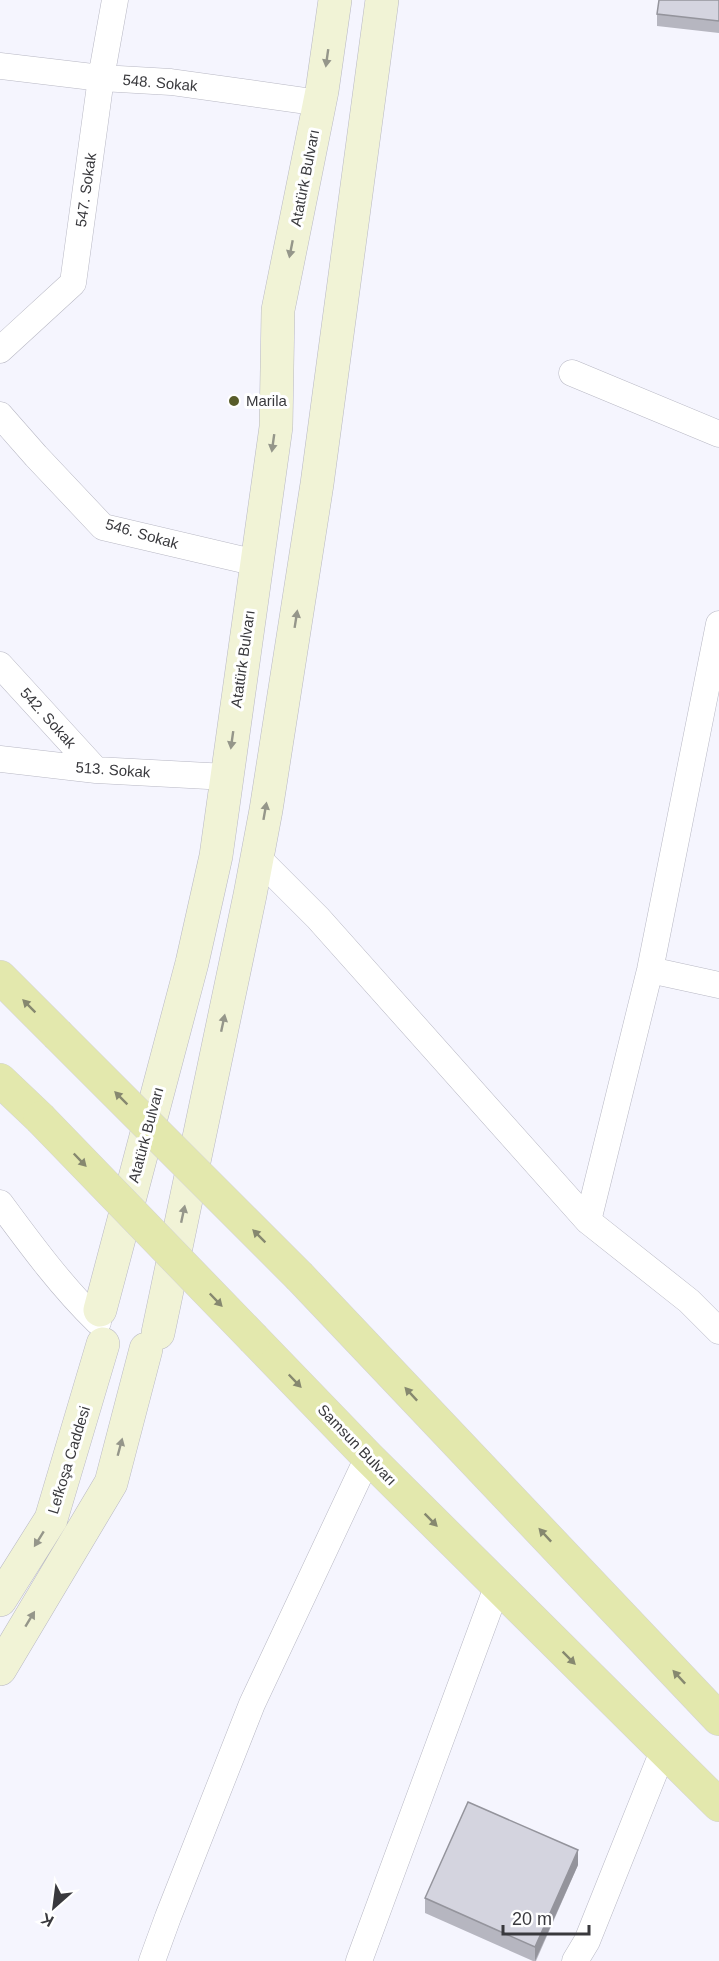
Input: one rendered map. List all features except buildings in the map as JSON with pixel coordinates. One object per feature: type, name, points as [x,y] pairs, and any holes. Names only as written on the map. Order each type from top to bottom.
[{"type":"main road","name":"Atatürk Bulvarı","points":[[100,1325],[192,963],[216,856],[276,428],[278,310],[320,103],[335,0]]},
{"type":"main road","points":[[0,1669],[111,1483],[152,1341],[257,856],[317,484],[382,0]]},
{"type":"main road","points":[[0,977],[300,1277],[719,1719]]},
{"type":"main road","name":"Samsun Bulvarı","points":[[0,1080],[22,1107],[254,1339],[368,1457],[719,1805]]},
{"type":"main road","points":[[125,1294],[144,1299],[156,1314],[152,1341],[138,1354],[117,1354],[100,1325],[107,1301],[125,1294]]},
{"type":"main road","name":"Lefkoşa Caddesi","points":[[0,1600],[51,1519],[100,1325]]},
{"type":"street","name":"547. Sokak","points":[[0,350],[73,283],[101,78],[115,0]]},
{"type":"street","name":"548. Sokak","points":[[0,66],[101,78],[171,82],[320,103]]},
{"type":"street","points":[[572,373],[719,434]]},
{"type":"street","name":"546. Sokak","points":[[0,415],[104,527],[257,563]]},
{"type":"street","points":[[588,1221],[650,970],[719,624]]},
{"type":"street","name":"542. Sokak","points":[[0,665],[96,770]]},
{"type":"street","name":"513. Sokak","points":[[0,759],[96,770],[227,777]]},
{"type":"street","points":[[257,856],[318,918],[588,1221],[689,1301],[719,1331]]},
{"type":"street","points":[[650,970],[719,985]]},
{"type":"street","points":[[0,1203],[78,1304],[100,1325]]},
{"type":"street","points":[[152,1961],[252,1704],[368,1457]]},
{"type":"street","points":[[359,1961],[497,1587]]},
{"type":"street","points":[[575,1961],[587,1941],[663,1752]]},
{"type":"place","name":"Marila","points":[[234,401]]}]
